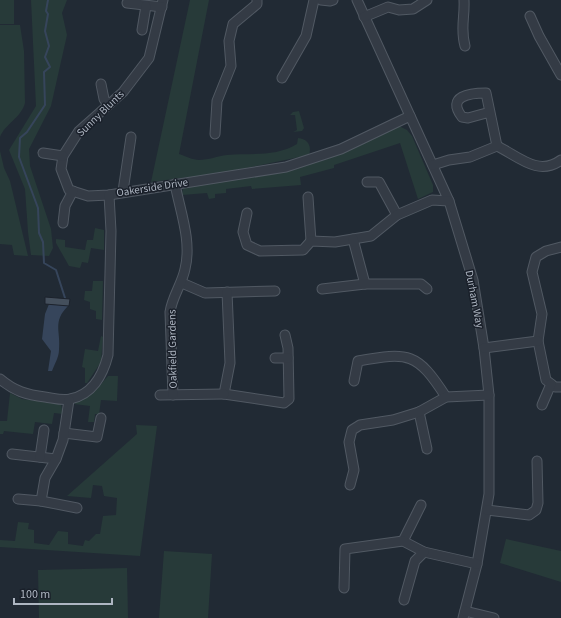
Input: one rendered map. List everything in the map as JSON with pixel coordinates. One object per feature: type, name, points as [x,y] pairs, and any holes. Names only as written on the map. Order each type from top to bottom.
[{"type":"street","points":[[215,134],[217,101],[231,66],[229,41],[233,24],[257,4],[257,0]]},
{"type":"street","points":[[282,78],[306,36],[314,0]]},
{"type":"street","points":[[321,0],[333,0]]},
{"type":"street","name":"Durham Way","points":[[357,0],[449,201],[473,280],[484,348],[489,395],[489,494],[477,564],[464,614]]},
{"type":"street","points":[[364,17],[388,7],[399,10],[413,9],[427,0]]},
{"type":"street","points":[[464,0],[465,11],[461,32],[465,46]]},
{"type":"street","points":[[127,3],[146,6],[163,3]]},
{"type":"street","name":"Sunny Blunts","points":[[63,156],[79,131],[123,92],[149,58],[163,3]]},
{"type":"street","points":[[142,30],[146,6]]},
{"type":"street","points":[[530,16],[539,36],[561,75]]},
{"type":"street","points":[[102,84],[104,99],[108,105]]},
{"type":"street","points":[[490,112],[497,146],[530,165],[539,168],[561,160]]},
{"type":"street","name":"Oakerside Drive","points":[[69,400],[89,391],[105,368],[108,355],[111,231],[108,195],[123,191],[286,167],[341,148],[410,116]]},
{"type":"street","points":[[123,191],[131,137]]},
{"type":"street","points":[[432,165],[449,160],[470,157],[497,146]]},
{"type":"street","points":[[43,153],[63,156],[61,170],[69,190],[88,196],[108,195]]},
{"type":"street","points":[[367,182],[379,182],[397,215]]},
{"type":"street","name":"Oakfield Gardens","points":[[173,395],[170,312],[171,302],[182,283],[186,266],[188,245],[175,184]]},
{"type":"street","points":[[63,223],[65,206],[73,191]]},
{"type":"street","points":[[308,197],[311,241]]},
{"type":"street","points":[[247,213],[243,232],[247,245],[260,251],[302,250],[311,241],[335,242],[371,236],[397,215],[432,200],[449,201]]},
{"type":"street","points":[[354,239],[365,284]]},
{"type":"street","points":[[561,247],[546,251],[536,257],[532,272],[542,314],[538,342],[546,380],[555,387],[561,386]]},
{"type":"street","points":[[182,283],[205,293],[275,291]]},
{"type":"street","points":[[322,289],[365,284],[421,284],[427,289]]},
{"type":"street","points":[[224,394],[230,363],[227,292]]},
{"type":"street","name":"Oakfield Gardens","points":[[160,395],[224,394],[284,403],[289,399],[288,358],[285,335]]},
{"type":"street","points":[[484,348],[538,342]]},
{"type":"street","points":[[354,381],[358,361],[392,355],[414,359],[431,374],[446,397]]},
{"type":"street","points":[[276,358],[288,358]]},
{"type":"street","points":[[0,379],[9,386],[26,394],[69,400],[64,433],[56,459],[45,478],[41,501]]},
{"type":"street","points":[[542,405],[551,384]]},
{"type":"street","points":[[350,485],[354,470],[349,442],[352,430],[360,425],[393,420],[418,412],[446,397],[489,395]]},
{"type":"street","points":[[418,412],[427,449]]},
{"type":"street","points":[[64,433],[98,437],[101,418]]},
{"type":"street","points":[[40,457],[44,430]]},
{"type":"street","points":[[12,454],[56,459]]},
{"type":"street","points":[[487,510],[529,515],[536,510],[538,503],[537,461]]},
{"type":"street","points":[[18,499],[41,501],[77,508]]},
{"type":"street","points":[[403,541],[421,505]]},
{"type":"street","points":[[344,588],[345,549],[403,541],[424,552],[477,564]]},
{"type":"street","points":[[404,600],[415,561],[424,552]]},
{"type":"street","points":[[464,614],[494,618]]},
{"type":"green space","points":[[0,0],[14,0],[14,24],[0,24]]},
{"type":"green space","points":[[31,0],[67,0],[62,13],[67,35],[51,106],[29,149],[30,166],[51,229],[53,248],[49,256],[31,255],[25,189],[9,150],[36,106]]},
{"type":"green space","points":[[190,0],[209,0],[179,154],[199,160],[227,155],[272,153],[297,144],[298,138],[307,141],[310,149],[309,155],[228,172],[151,182]]},
{"type":"green space","points":[[0,25],[20,25],[24,51],[25,103],[20,113],[5,128],[0,137]]},
{"type":"green space","points":[[299,111],[304,128],[302,131],[293,132],[297,130],[295,115],[290,115],[293,112]]},
{"type":"green space","points":[[399,126],[407,130],[412,136],[433,185],[433,192],[418,199],[400,143],[334,165],[334,168],[300,177],[301,185],[252,189],[251,186],[226,189],[226,193],[215,194],[215,198],[209,199],[207,193],[182,195],[183,188],[190,185],[258,174],[260,176],[265,176],[266,173]]},
{"type":"green space","points":[[0,151],[4,168],[10,181],[28,256],[14,255],[12,245],[0,244]]},
{"type":"green space","points":[[95,228],[104,230],[104,250],[91,248],[88,263],[82,262],[80,268],[69,266],[56,243],[56,239],[65,240],[65,247],[85,250],[87,240],[93,240]]},
{"type":"green space","points":[[93,281],[103,281],[102,320],[96,319],[96,311],[90,309],[90,302],[84,300],[85,291],[92,291]]},
{"type":"green space","points":[[101,336],[103,337],[101,362],[87,383],[85,383],[85,368],[82,367],[85,349],[98,351]]},
{"type":"green space","points":[[108,376],[118,376],[117,401],[101,400],[99,414],[95,414],[94,422],[88,422],[90,406],[74,404],[97,389]]},
{"type":"green space","points":[[10,393],[22,399],[61,404],[63,414],[54,413],[52,424],[35,422],[33,434],[4,431],[3,434],[0,434],[0,421],[7,421]]},
{"type":"green space","points":[[136,425],[157,426],[140,556],[0,547],[0,540],[15,541],[18,522],[29,523],[28,529],[34,530],[34,543],[49,545],[58,531],[68,532],[68,544],[83,546],[85,540],[89,541],[96,534],[100,534],[103,516],[116,515],[117,498],[104,496],[102,486],[93,485],[91,498],[67,496],[137,434]]},
{"type":"green space","points":[[506,539],[561,551],[561,582],[500,563]]},
{"type":"green space","points":[[164,551],[212,554],[208,618],[159,618]]},
{"type":"green space","points":[[127,568],[128,618],[39,618],[38,570]]},
{"type":"water","points":[[49,304],[68,306],[60,317],[58,327],[59,353],[52,371],[48,371],[51,351],[42,339],[45,314]]},
{"type":"building","points":[[45,297],[70,299],[69,306],[45,304]]},
{"type":"waterway","points":[[48,0],[46,11],[48,14],[45,31],[49,46],[45,57],[50,67],[44,72],[45,105],[27,132],[20,138],[19,157],[38,208],[39,233],[43,242],[44,263],[56,270],[65,298],[64,306]]}]
